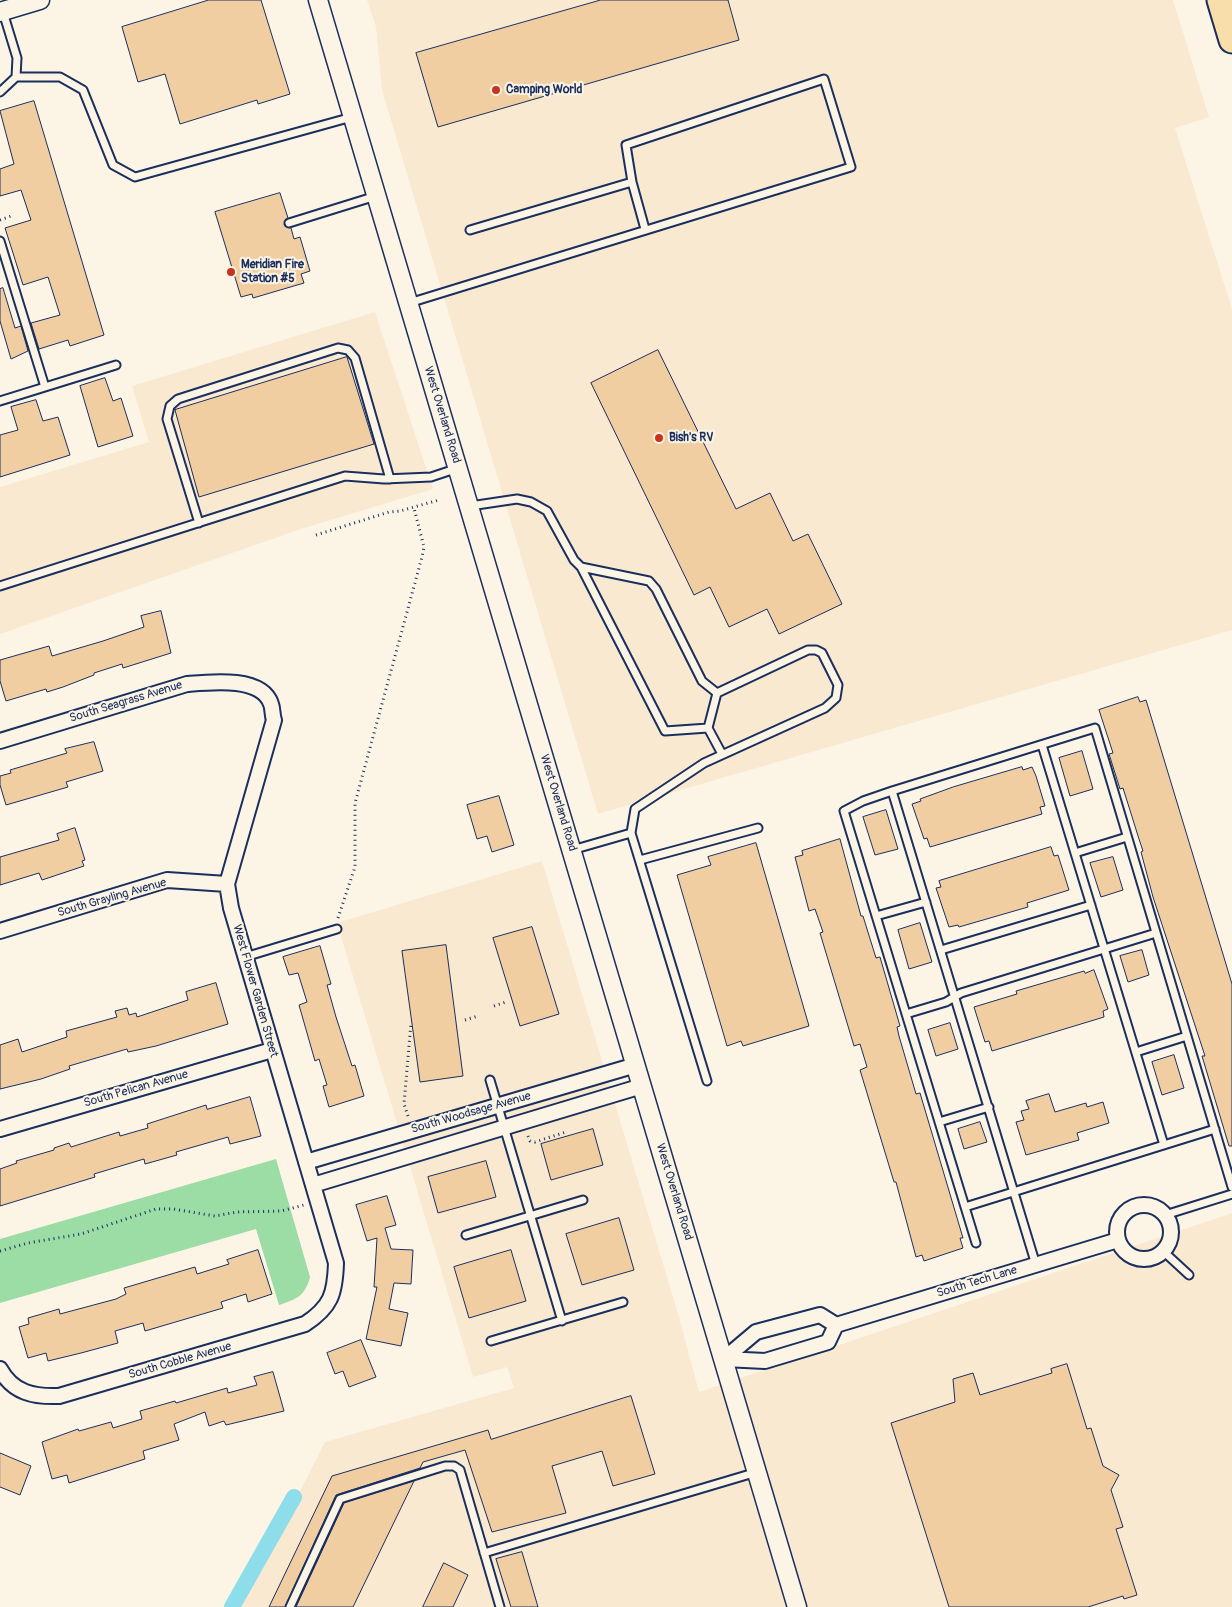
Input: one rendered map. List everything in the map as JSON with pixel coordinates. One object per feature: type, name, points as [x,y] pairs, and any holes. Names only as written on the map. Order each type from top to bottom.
[{"type":"highway","points":[[1220,0],[1232,40]]},
{"type":"street","points":[[1,12],[40,0]]},
{"type":"street","name":"West Overland Road","points":[[318,0],[797,1607]]},
{"type":"street","name":"South Seagrass Avenue","points":[[0,740],[187,684],[217,681],[254,686]]},
{"type":"street","name":"West Flower Garden Street","points":[[254,686],[271,702],[274,720],[227,884],[231,908],[245,957],[336,1263],[336,1283],[330,1301]]},
{"type":"street","name":"South Grayling Avenue","points":[[0,931],[167,880],[227,884]]},
{"type":"street","name":"South Pelican Avenue","points":[[0,1129],[272,1050]]},
{"type":"street","name":"South Woodsage Avenue","points":[[306,1162],[636,1064]]},
{"type":"street","name":"South Woodsage Avenue","points":[[313,1185],[642,1086]]},
{"type":"street","points":[[1149,1205],[1165,1215],[1171,1229],[1170,1237],[1163,1251],[1156,1256],[1137,1258],[1129,1254],[1118,1240],[1119,1222],[1131,1208],[1149,1205]]},
{"type":"street","name":"South Tech Lane","points":[[836,1325],[1118,1240]]},
{"type":"street","name":"South Cobble Avenue","points":[[0,1368],[5,1378],[20,1391],[38,1397],[59,1396],[305,1324],[320,1314],[330,1301]]},
{"type":"street","points":[[820,1315],[836,1325],[828,1342],[765,1360],[724,1359],[756,1332],[820,1315]]},
{"type":"lane","points":[[1,12],[17,58],[16,77]]},
{"type":"lane","points":[[0,92],[16,77],[60,77],[83,90],[112,165],[135,176],[353,117]]},
{"type":"lane","points":[[408,303],[645,228],[851,166],[824,79],[626,145],[632,182],[645,228]]},
{"type":"lane","points":[[470,230],[632,182]]},
{"type":"lane","points":[[289,223],[376,196]]},
{"type":"lane","points":[[0,241],[45,387]]},
{"type":"lane","points":[[199,523],[167,419],[170,406],[178,399],[338,348],[348,350],[355,358],[390,479]]},
{"type":"lane","points":[[0,401],[116,365]]},
{"type":"lane","points":[[0,586],[345,476],[390,479],[431,477],[458,468]]},
{"type":"lane","points":[[469,506],[517,499],[531,502],[547,511],[574,560],[581,567],[665,731],[708,728]]},
{"type":"lane","points":[[581,567],[649,581],[656,589],[702,681],[716,693]]},
{"type":"lane","points":[[707,1082],[631,833],[635,809],[704,762],[825,708],[836,698],[838,685],[822,653],[816,650],[808,650],[716,693]]},
{"type":"lane","points":[[716,693],[708,728],[722,754]]},
{"type":"lane","points":[[976,1243],[844,811],[863,801],[892,791],[1095,728],[1232,1186]]},
{"type":"lane","points":[[1042,745],[1164,1145]]},
{"type":"lane","points":[[892,791],[1036,1265]]},
{"type":"lane","points":[[640,860],[758,828]]},
{"type":"lane","points":[[572,850],[631,833]]},
{"type":"lane","points":[[1075,854],[1127,837]]},
{"type":"lane","points":[[876,916],[926,902]]},
{"type":"lane","points":[[941,950],[1091,905]]},
{"type":"lane","points":[[245,957],[337,929]]},
{"type":"lane","points":[[906,1014],[1156,933]]},
{"type":"lane","points":[[1136,1052],[1187,1036]]},
{"type":"lane","points":[[490,1080],[562,1321]]},
{"type":"lane","points":[[939,1122],[988,1107]]},
{"type":"lane","points":[[965,1207],[1215,1129]]},
{"type":"lane","points":[[1165,1215],[1232,1194]]},
{"type":"lane","points":[[466,1235],[583,1200]]},
{"type":"lane","points":[[1163,1251],[1189,1275]]},
{"type":"lane","points":[[491,1341],[623,1302]]},
{"type":"lane","points":[[290,1607],[340,1499],[446,1466],[454,1466],[460,1470],[500,1607]]},
{"type":"lane","points":[[484,1553],[757,1472]]},
{"type":"path","points":[[0,220],[14,215]]},
{"type":"path","points":[[316,535],[389,512],[414,508],[439,500]]},
{"type":"path","points":[[337,929],[336,922],[355,867],[354,803],[424,547],[414,508]]},
{"type":"path","points":[[494,1006],[506,1002]]},
{"type":"path","points":[[465,1020],[478,1016]]},
{"type":"path","points":[[408,1116],[404,1104],[411,1023]]},
{"type":"path","points":[[528,1136],[530,1141],[535,1142],[566,1132]]},
{"type":"path","points":[[0,1251],[28,1243],[81,1234],[156,1209],[173,1209],[215,1216],[237,1212],[280,1211],[305,1204]]},
{"type":"shaded area","points":[[367,0],[1173,0],[1209,117],[1175,128],[1232,309],[1232,630],[598,814],[382,90],[376,27]]},
{"type":"shaded area","points":[[375,312],[433,489],[301,529],[0,634],[0,487],[149,442],[132,386]]},
{"type":"shaded area","points":[[542,861],[679,1317],[699,1392],[1232,1213],[1232,1607],[241,1607],[325,1442],[514,1388],[507,1367],[473,1377],[337,923]]},
{"type":"green space","points":[[276,1159],[310,1277],[306,1289],[295,1299],[279,1305],[256,1229],[0,1303],[0,1239]]},
{"type":"building","points":[[209,0],[261,0],[290,94],[258,104],[257,100],[180,124],[165,74],[138,82],[122,27]]},
{"type":"building","name":"Camping World","points":[[601,0],[728,0],[739,40],[438,127],[416,53]]},
{"type":"building","points":[[34,101],[104,335],[70,346],[68,340],[39,349],[31,323],[60,315],[48,277],[23,285],[5,228],[31,220],[21,190],[0,196],[0,169],[14,164],[0,111]]},
{"type":"building","points":[[280,193],[288,218],[284,225],[291,228],[294,239],[300,237],[310,271],[301,274],[304,283],[253,298],[252,294],[241,297],[215,212]]},
{"type":"building","points":[[3,288],[15,328],[21,326],[28,351],[11,359],[0,321],[0,289]]},
{"type":"building","name":"Bish's RV","points":[[658,350],[736,509],[770,493],[793,541],[808,534],[842,604],[779,634],[767,609],[729,627],[710,587],[694,595],[591,383]]},
{"type":"building","points":[[347,357],[374,444],[199,497],[175,410]]},
{"type":"building","points":[[105,378],[113,401],[121,398],[133,436],[98,447],[80,386]]},
{"type":"building","points":[[36,400],[43,421],[58,417],[70,455],[0,477],[0,435],[18,430],[11,407]]},
{"type":"building","points":[[161,611],[171,653],[123,668],[122,664],[94,673],[94,675],[63,687],[47,692],[46,689],[6,701],[0,681],[0,660],[49,646],[52,656],[103,641],[144,627],[141,616]]},
{"type":"building","points":[[1138,697],[1140,702],[1146,700],[1232,984],[1232,1146],[1229,1146],[1202,1056],[1205,1056],[1153,897],[1141,852],[1143,851],[1123,788],[1120,789],[1109,754],[1113,753],[1099,710]]},
{"type":"building","points":[[94,742],[103,771],[66,782],[68,787],[6,805],[0,785],[0,776],[11,773],[10,770],[67,753],[65,749]]},
{"type":"building","points":[[1082,751],[1093,789],[1070,796],[1059,758]]},
{"type":"building","points":[[1022,767],[1023,770],[1032,767],[1036,776],[1045,806],[1040,807],[1042,814],[930,847],[927,838],[924,839],[912,804],[921,801],[920,799],[953,787]]},
{"type":"building","points":[[499,796],[514,845],[492,852],[487,836],[477,839],[467,805]]},
{"type":"building","points":[[886,810],[898,849],[875,855],[863,817]]},
{"type":"building","points":[[75,828],[85,860],[82,861],[84,866],[42,880],[39,873],[0,885],[0,857],[59,840],[57,834]]},
{"type":"building","points":[[840,839],[861,916],[863,916],[876,958],[880,957],[900,1026],[897,1027],[899,1036],[916,1094],[920,1093],[963,1238],[960,1238],[963,1248],[924,1261],[922,1255],[916,1257],[896,1182],[894,1182],[860,1070],[867,1067],[860,1044],[854,1046],[820,933],[823,932],[815,909],[809,911],[795,857],[803,855],[802,851]]},
{"type":"building","points":[[756,843],[809,1026],[743,1046],[741,1041],[727,1046],[677,875],[711,865],[708,857]]},
{"type":"building","points":[[1051,847],[1054,856],[1058,855],[1069,890],[1027,903],[1028,907],[959,927],[958,925],[949,927],[936,888],[941,887],[939,881]]},
{"type":"building","points":[[1113,857],[1123,890],[1101,897],[1090,863]]},
{"type":"building","points":[[920,923],[932,962],[909,969],[898,930]]},
{"type":"building","points":[[532,927],[559,1014],[520,1026],[493,938]]},
{"type":"building","points":[[446,945],[463,1076],[420,1082],[402,951]]},
{"type":"building","points":[[320,946],[331,984],[327,985],[336,1017],[352,1066],[355,1065],[364,1096],[329,1107],[323,1086],[327,1085],[319,1059],[315,1061],[299,1005],[307,1002],[298,973],[289,975],[283,957]]},
{"type":"building","points":[[1142,950],[1149,975],[1128,982],[1120,956]]},
{"type":"building","points":[[1094,970],[1108,1009],[1103,1011],[1104,1017],[992,1051],[989,1041],[985,1042],[974,1007],[1017,994],[1016,991],[1084,971],[1085,973]]},
{"type":"building","points":[[216,983],[228,1024],[156,1046],[128,1052],[127,1049],[69,1066],[70,1069],[41,1079],[0,1089],[0,1045],[18,1039],[22,1052],[67,1037],[66,1031],[117,1017],[115,1011],[127,1008],[129,1015],[136,1013],[137,1017],[188,1000],[186,992]]},
{"type":"building","points":[[950,1023],[958,1049],[936,1056],[928,1030]]},
{"type":"building","points":[[1174,1055],[1184,1088],[1162,1095],[1152,1062]]},
{"type":"building","points":[[1049,1094],[1055,1112],[1086,1103],[1087,1107],[1103,1102],[1109,1123],[1077,1133],[1079,1140],[1026,1155],[1016,1122],[1024,1120],[1021,1111],[1029,1109],[1026,1101]]},
{"type":"building","points":[[250,1097],[261,1136],[230,1144],[228,1137],[176,1152],[177,1155],[145,1164],[144,1159],[94,1174],[95,1177],[0,1206],[0,1169],[17,1163],[16,1161],[54,1150],[54,1148],[69,1143],[71,1147],[119,1132],[120,1136],[148,1128],[147,1124],[206,1105],[207,1109]]},
{"type":"building","points":[[980,1122],[987,1142],[964,1149],[958,1129]]},
{"type":"building","points":[[593,1129],[603,1165],[551,1180],[541,1144]]},
{"type":"building","points":[[486,1161],[496,1197],[438,1213],[428,1177]]},
{"type":"building","points":[[387,1196],[396,1225],[385,1228],[391,1249],[413,1250],[411,1284],[394,1283],[389,1309],[408,1313],[401,1346],[366,1339],[377,1287],[374,1287],[377,1238],[367,1241],[356,1205]]},
{"type":"building","points":[[619,1218],[634,1270],[582,1285],[566,1234]]},
{"type":"building","points":[[258,1250],[272,1294],[248,1302],[246,1294],[221,1302],[223,1308],[145,1331],[143,1323],[115,1331],[118,1343],[81,1353],[48,1361],[46,1353],[28,1358],[19,1327],[29,1324],[28,1318],[59,1309],[60,1314],[116,1299],[126,1294],[124,1288],[195,1267],[197,1274],[229,1264],[227,1260]]},
{"type":"building","points":[[511,1250],[526,1301],[469,1318],[454,1267]]},
{"type":"building","points":[[361,1340],[376,1377],[349,1387],[343,1371],[335,1374],[327,1353]]},
{"type":"building","points":[[1067,1364],[1087,1429],[1091,1428],[1103,1466],[1119,1475],[1111,1490],[1123,1527],[1116,1529],[1137,1595],[1124,1599],[1123,1596],[1088,1607],[949,1607],[891,1423],[955,1402],[953,1379],[973,1373],[980,1395],[1052,1373],[1051,1369]]},
{"type":"building","points":[[273,1372],[284,1411],[226,1425],[224,1421],[209,1426],[205,1412],[174,1424],[179,1440],[143,1451],[145,1459],[69,1483],[67,1475],[52,1479],[42,1442],[78,1429],[79,1431],[111,1422],[113,1428],[142,1419],[140,1411],[175,1401],[176,1403],[227,1388],[228,1393],[257,1385],[254,1377]]},
{"type":"building","points":[[631,1396],[655,1474],[613,1486],[602,1451],[552,1466],[566,1513],[492,1532],[465,1450],[423,1462],[420,1468],[336,1495],[285,1607],[269,1607],[332,1476],[488,1430],[491,1439]]},
{"type":"building","points":[[0,1453],[31,1466],[20,1495],[0,1487]]},
{"type":"building","points":[[414,1481],[353,1607],[296,1607],[344,1503]]},
{"type":"building","points":[[522,1552],[538,1607],[511,1607],[496,1559]]},
{"type":"building","points":[[444,1563],[468,1575],[453,1607],[423,1607]]},
{"type":"waterway","points":[[232,1607],[294,1497]]},
{"type":"place","name":"Camping World","points":[[496,90]]},
{"type":"place","name":"Meridian Fire Station #5","points":[[231,272]]},
{"type":"place","name":"Bish's RV","points":[[659,438]]}]
